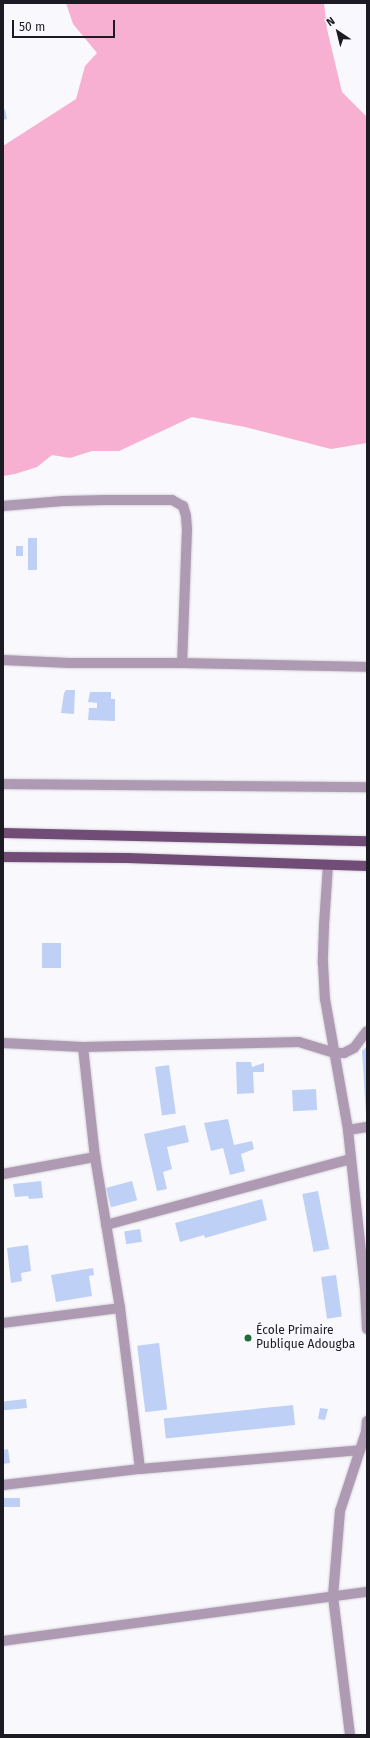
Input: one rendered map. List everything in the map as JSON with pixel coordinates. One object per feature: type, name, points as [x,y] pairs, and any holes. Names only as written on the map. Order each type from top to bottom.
[{"type":"main road","points":[[3,833],[367,841]]},
{"type":"main road","points":[[3,857],[127,858],[367,866]]},
{"type":"street","points":[[3,506],[50,502],[105,500],[172,500],[183,506],[186,516],[187,530],[182,663]]},
{"type":"street","points":[[3,660],[69,663],[182,663],[367,667]]},
{"type":"street","points":[[3,784],[367,787]]},
{"type":"street","points":[[328,865],[323,963],[325,999],[348,1130],[350,1159],[366,1289],[367,1329]]},
{"type":"street","points":[[3,1043],[83,1047],[299,1042],[335,1053],[344,1052],[354,1048],[367,1031]]},
{"type":"street","points":[[83,1047],[95,1158],[120,1308],[140,1469]]},
{"type":"street","points":[[348,1130],[367,1127]]},
{"type":"street","points":[[3,1174],[95,1158]]},
{"type":"street","points":[[106,1225],[350,1159]]},
{"type":"street","points":[[3,1323],[120,1308]]},
{"type":"street","points":[[350,1735],[333,1596],[340,1511],[360,1450],[367,1421]]},
{"type":"street","points":[[3,1485],[140,1469],[360,1450]]},
{"type":"street","points":[[3,1641],[367,1592]]},
{"type":"shaded area","points":[[66,3],[324,3],[327,29],[342,92],[367,117],[367,443],[331,449],[245,427],[192,417],[119,451],[92,451],[70,458],[52,455],[37,467],[3,476],[3,146],[76,99],[85,66],[97,53],[73,24]]},
{"type":"building","points":[[5,109],[7,119],[3,120],[3,110]]},
{"type":"building","points":[[28,538],[37,538],[37,570],[28,570]]},
{"type":"building","points":[[16,546],[23,546],[23,556],[16,556]]},
{"type":"building","points":[[66,690],[75,690],[74,714],[61,713],[64,693]]},
{"type":"building","points":[[90,692],[111,692],[111,699],[115,699],[115,721],[88,720],[89,708],[97,708],[97,703],[88,702]]},
{"type":"building","points":[[42,943],[61,943],[61,968],[42,968]]},
{"type":"building","points":[[367,1046],[367,1113],[366,1113],[362,1051]]},
{"type":"building","points":[[236,1062],[251,1062],[252,1067],[264,1063],[264,1072],[253,1072],[254,1093],[237,1094]]},
{"type":"building","points":[[169,1065],[176,1114],[162,1115],[155,1067]]},
{"type":"building","points":[[316,1089],[317,1110],[293,1111],[292,1090]]},
{"type":"building","points":[[228,1119],[234,1145],[252,1141],[254,1149],[241,1154],[245,1171],[230,1175],[223,1148],[211,1151],[204,1123]]},
{"type":"building","points":[[185,1125],[189,1142],[167,1147],[172,1169],[163,1172],[167,1189],[157,1191],[144,1134]]},
{"type":"building","points":[[41,1181],[43,1198],[29,1199],[28,1196],[15,1197],[13,1184]]},
{"type":"building","points":[[132,1181],[137,1200],[111,1207],[106,1188]]},
{"type":"building","points":[[318,1191],[329,1249],[314,1252],[302,1194]]},
{"type":"building","points":[[262,1199],[267,1220],[205,1238],[204,1235],[180,1242],[175,1223]]},
{"type":"building","points":[[140,1229],[142,1242],[126,1244],[124,1232]]},
{"type":"building","points":[[28,1245],[31,1271],[21,1273],[22,1281],[11,1283],[7,1248]]},
{"type":"building","points":[[93,1268],[94,1275],[89,1276],[92,1296],[56,1302],[51,1275]]},
{"type":"building","points":[[336,1275],[342,1317],[327,1319],[321,1277]]},
{"type":"building","points":[[159,1343],[167,1410],[145,1412],[137,1346]]},
{"type":"building","points":[[26,1399],[27,1408],[4,1410],[3,1401]]},
{"type":"building","points":[[293,1405],[295,1425],[166,1438],[164,1419]]},
{"type":"building","points":[[320,1408],[328,1409],[325,1420],[318,1419]]},
{"type":"building","points":[[8,1449],[10,1463],[3,1464],[3,1450]]},
{"type":"building","points":[[3,1498],[20,1498],[20,1507],[3,1507]]},
{"type":"place","name":"École Primaire Publique Adougba","points":[[248,1338]]}]
